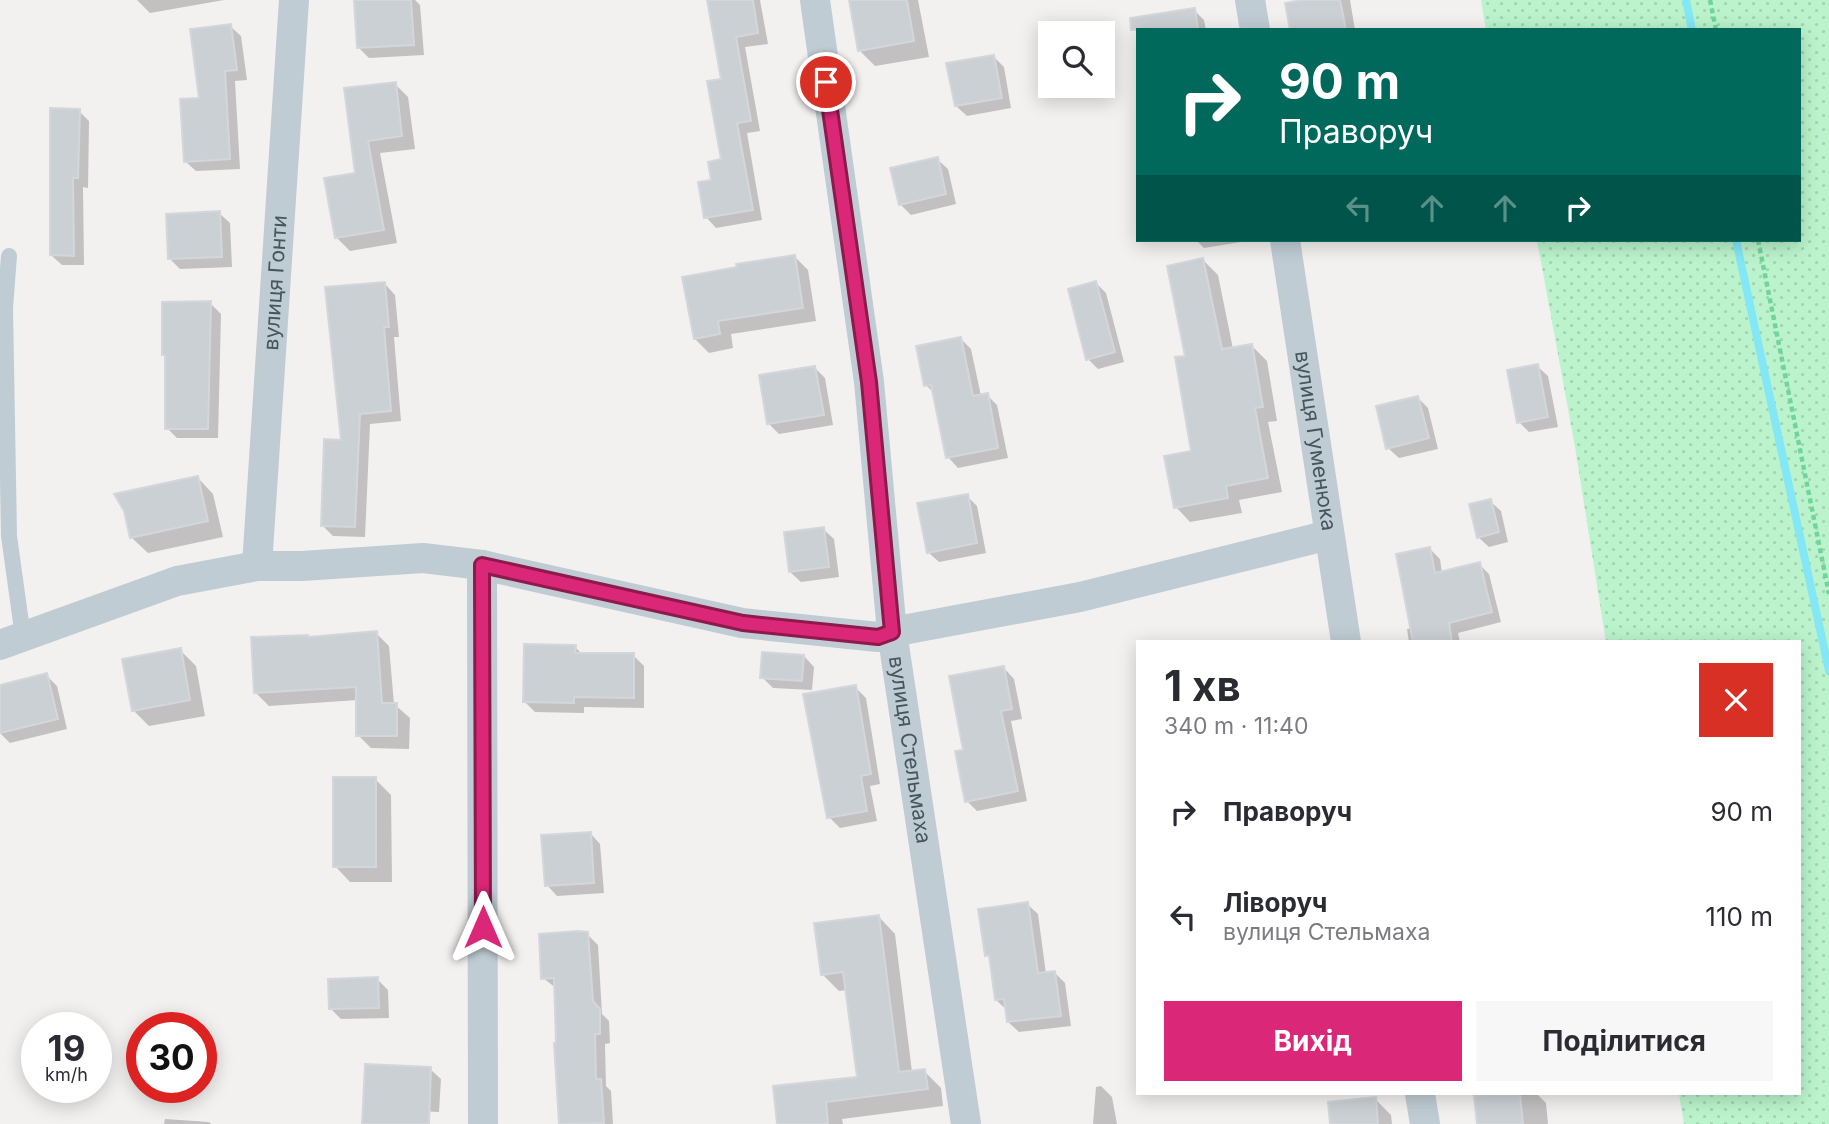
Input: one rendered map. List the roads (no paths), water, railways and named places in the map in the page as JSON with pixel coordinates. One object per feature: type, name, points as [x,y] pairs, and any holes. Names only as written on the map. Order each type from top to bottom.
[{"type":"street","name":"вулиця Гонти","points":[[257,566],[294,0]]},
{"type":"street","name":"вулиця Стельмаха","points":[[815,0],[869,382],[892,632],[966,1124]]},
{"type":"street","points":[[1250,0],[1255,28]]},
{"type":"street","name":"вулиця Гуменюка","points":[[1285,242],[1346,640]]},
{"type":"street","points":[[12,641],[177,581],[257,566],[302,566],[423,558],[482,565],[743,623],[878,637],[892,632],[1080,597],[1329,535]]},
{"type":"street","points":[[482,565],[484,1124]]},
{"type":"street","points":[[1420,1095],[1425,1124]]},
{"type":"lane","points":[[9,257],[3,316],[12,641]]},
{"type":"waterway","points":[[1686,0],[1692,28]]},
{"type":"waterway","points":[[1736,242],[1829,671]]}]
